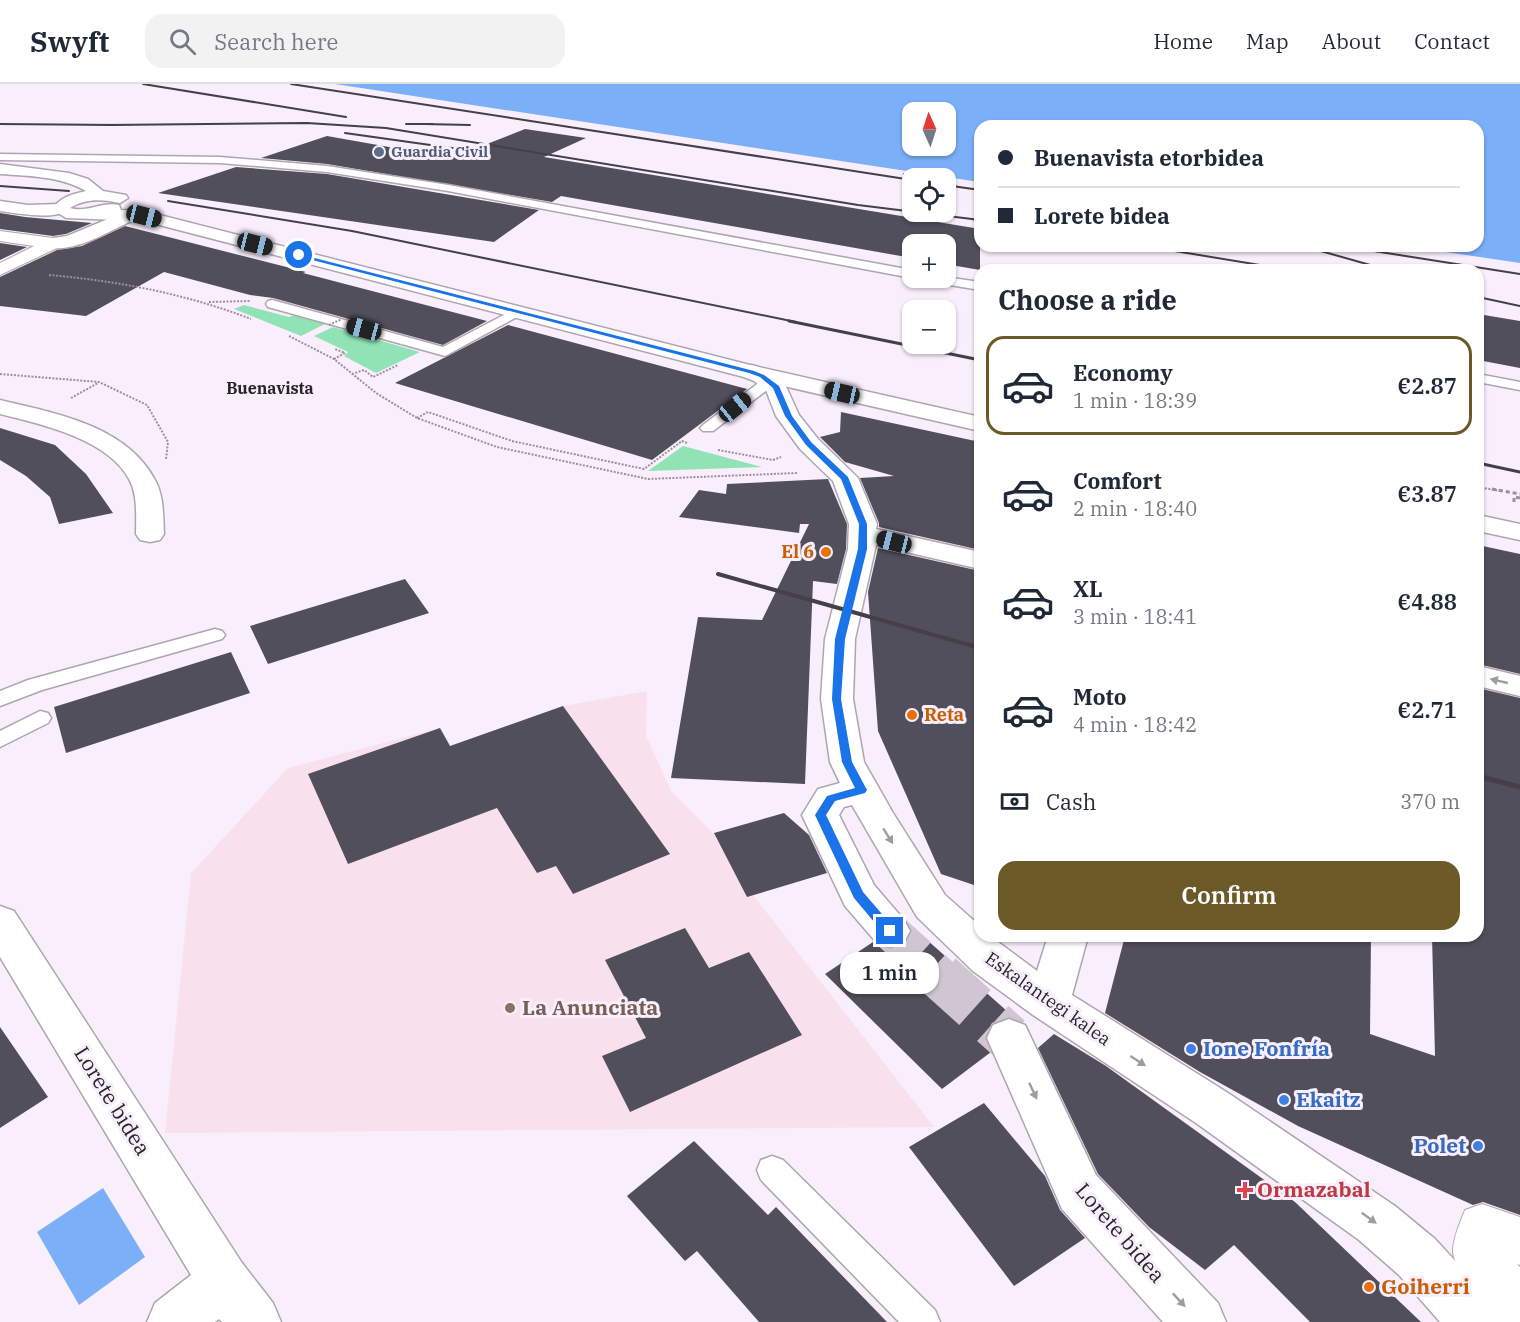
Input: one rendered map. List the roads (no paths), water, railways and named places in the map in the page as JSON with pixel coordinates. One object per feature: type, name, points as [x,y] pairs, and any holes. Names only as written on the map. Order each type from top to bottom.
[{"type":"street","points":[[0,169],[72,179],[91,186],[99,196]]},
{"type":"street","points":[[60,209],[63,204],[75,199],[99,196],[120,198],[133,211]]},
{"type":"street","points":[[0,207],[28,210],[60,209],[67,213],[133,211],[761,376],[974,423]]},
{"type":"street","points":[[0,236],[53,243],[71,242],[133,211]]},
{"type":"street","points":[[0,270],[53,243]]},
{"type":"street","name":"Eskalantegi kalea","points":[[761,376],[776,387],[788,416],[809,444],[845,478],[863,524],[862,549],[840,639],[837,699],[847,762],[861,790],[931,906],[988,959],[1048,1002],[1212,1108],[1377,1223],[1417,1257],[1475,1322]]},
{"type":"street","points":[[0,407],[83,431],[109,446],[142,480],[148,498],[150,534]]},
{"type":"street","points":[[1484,524],[1520,532]]},
{"type":"street","points":[[864,534],[974,560]]},
{"type":"street","points":[[1484,677],[1520,686]]},
{"type":"street","points":[[861,790],[831,798],[820,815],[859,895],[890,931]]},
{"type":"street","name":"Lorete bidea","points":[[0,922],[224,1281],[254,1322]]},
{"type":"street","points":[[1048,1002],[1066,942]]},
{"type":"street","name":"Lorete bidea","points":[[1009,1038],[1079,1192],[1199,1322]]},
{"type":"street","points":[[1520,1241],[1482,1227],[1477,1253],[1520,1307]]},
{"type":"street","points":[[174,1322],[224,1281]]},
{"type":"lane","points":[[0,157],[220,160],[327,169],[448,188],[902,272]]},
{"type":"lane","points":[[956,282],[974,285]]},
{"type":"lane","points":[[272,304],[445,352],[519,312]]},
{"type":"lane","points":[[708,428],[761,376]]},
{"type":"lane","points":[[1484,379],[1520,386]]},
{"type":"lane","points":[[0,699],[35,686],[214,635]]},
{"type":"lane","points":[[0,740],[40,718]]},
{"type":"lane","points":[[772,1170],[923,1322]]},
{"type":"water","points":[[335,84],[1520,84],[1520,263],[1446,252],[1484,252],[1484,120],[974,120],[974,181],[956,178],[956,168],[902,168],[902,170]]},
{"type":"water","points":[[103,1188],[145,1257],[79,1305],[37,1232]]},
{"type":"tunnel","points":[[890,931],[941,977]]},
{"type":"tunnel","points":[[940,976],[1009,1038]]},
{"type":"railway","points":[[143,84],[346,117]]},
{"type":"railway","points":[[291,84],[902,178]]},
{"type":"railway","points":[[112,125],[307,123],[386,128],[858,205],[974,219]]},
{"type":"railway","points":[[0,124],[112,125]]},
{"type":"railway","points":[[406,124],[424,124]]},
{"type":"railway","points":[[424,124],[433,124]]},
{"type":"railway","points":[[424,124],[470,125]]},
{"type":"railway","points":[[108,125],[112,125]]},
{"type":"railway","points":[[112,125],[117,125]]},
{"type":"railway","points":[[345,133],[466,150]]},
{"type":"railway","points":[[0,186],[69,191]]},
{"type":"railway","points":[[956,187],[974,189]]},
{"type":"railway","points":[[168,201],[352,231],[796,322]]},
{"type":"railway","points":[[1181,252],[1254,264]]},
{"type":"railway","points":[[1324,252],[1367,264]]},
{"type":"railway","points":[[1380,252],[1456,264]]},
{"type":"railway","points":[[1484,268],[1520,274]]},
{"type":"railway","points":[[1484,298],[1520,306]]},
{"type":"railway","points":[[789,321],[974,359]]},
{"type":"railway","points":[[1484,464],[1520,472]]},
{"type":"railway","points":[[718,574],[974,646]]},
{"type":"railway","points":[[1484,778],[1520,787]]},
{"type":"place","name":"Guardia Civil","points":[[379,152]]},
{"type":"place","name":"El 6","points":[[826,552]]},
{"type":"place","name":"Reta","points":[[912,715]]},
{"type":"place","name":"La Anunciata","points":[[510,1008]]},
{"type":"place","name":"Ione Fonfría","points":[[1191,1049]]},
{"type":"place","name":"Ekaitz","points":[[1284,1100]]},
{"type":"place","name":"Polet","points":[[1478,1146]]},
{"type":"place","name":"Ormazabal","points":[[1245,1190]]},
{"type":"place","name":"Goiherri","points":[[1369,1287]]},
{"type":"district","name":"Buenavista","points":[[270,388]]}]
